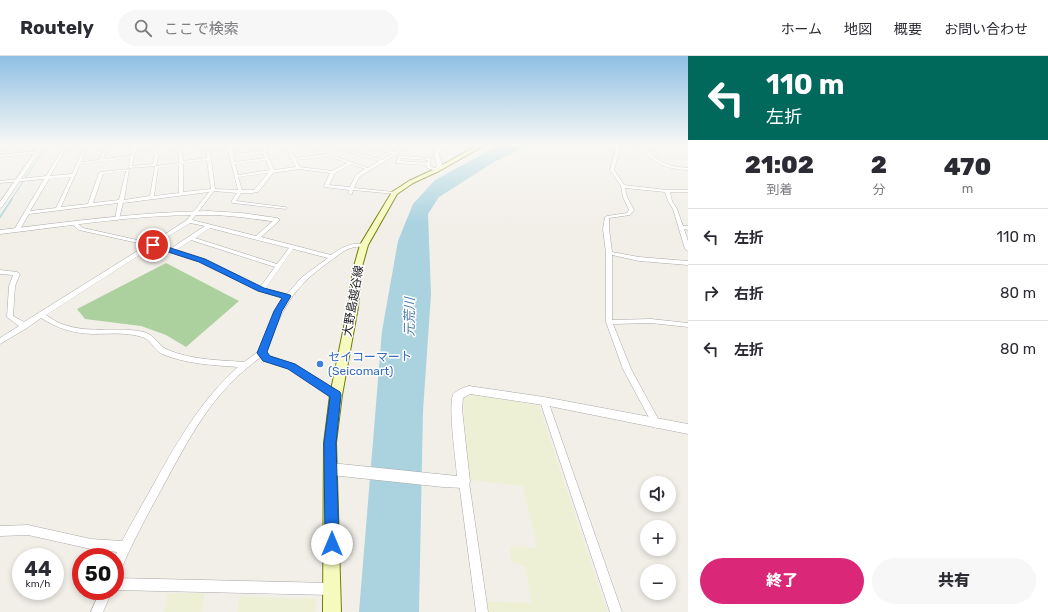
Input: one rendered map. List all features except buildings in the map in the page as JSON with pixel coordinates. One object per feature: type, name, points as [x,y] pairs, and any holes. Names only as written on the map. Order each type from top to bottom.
[{"type":"main road","name":"大野島越谷線","points":[[332,612],[330,443],[336,395],[353,307],[357,270],[364,245],[394,193],[427,171]]},
{"type":"street","points":[[0,206],[24,171]]},
{"type":"street","points":[[17,230],[51,171]]},
{"type":"street","points":[[58,209],[76,171]]},
{"type":"street","points":[[90,205],[101,173],[119,171]]},
{"type":"street","points":[[117,219],[128,171]]},
{"type":"street","points":[[152,197],[155,171]]},
{"type":"street","points":[[181,194],[182,171]]},
{"type":"street","points":[[0,341],[189,221],[213,190],[211,171]]},
{"type":"street","points":[[235,171],[240,191],[233,202],[284,208]]},
{"type":"street","points":[[27,213],[213,190],[256,191],[272,171]]},
{"type":"street","points":[[236,176],[272,171]]},
{"type":"street","points":[[324,171],[333,172],[326,186],[351,191],[394,193]]},
{"type":"street","points":[[351,191],[357,176],[365,171]]},
{"type":"street","points":[[613,171],[623,186],[625,197],[632,210],[628,214],[607,217],[606,228],[609,253],[609,322],[627,369],[657,424]]},
{"type":"street","points":[[0,182],[74,175]]},
{"type":"street","points":[[623,186],[667,191],[688,191]]},
{"type":"street","points":[[667,191],[675,208],[688,249]]},
{"type":"street","points":[[0,232],[173,213],[196,212],[248,215],[276,220]]},
{"type":"street","points":[[257,238],[276,220]]},
{"type":"street","points":[[189,221],[332,257]]},
{"type":"street","points":[[75,224],[80,230],[153,245],[202,261],[261,290],[287,296]]},
{"type":"street","points":[[171,251],[209,226]]},
{"type":"street","points":[[680,227],[688,228]]},
{"type":"street","points":[[190,238],[279,266]]},
{"type":"street","points":[[0,531],[28,530],[91,544],[125,547],[194,421],[216,392],[244,365],[262,353],[278,311],[287,296],[314,268],[351,245],[364,245]]},
{"type":"street","points":[[261,290],[292,247]]},
{"type":"street","points":[[609,253],[638,259],[688,263]]},
{"type":"street","points":[[0,272],[17,274],[12,286],[10,317],[25,326]]},
{"type":"street","points":[[41,315],[63,327],[80,330],[111,330],[144,335],[151,338],[157,347],[164,352],[180,357],[244,365]]},
{"type":"street","points":[[609,322],[651,321],[688,325]]},
{"type":"street","points":[[262,353],[266,358],[292,366],[336,395]]},
{"type":"street","points":[[482,612],[464,482],[457,409],[458,396],[470,390],[544,401],[688,429]]},
{"type":"street","points":[[544,401],[616,612]]},
{"type":"street","points":[[331,468],[443,482],[464,482]]},
{"type":"street","points":[[124,584],[332,589]]},
{"type":"street","points":[[97,612],[102,600]]},
{"type":"green space","points":[[166,263],[239,301],[186,347],[166,335],[141,326],[85,319],[77,309]]},
{"type":"green space","points":[[474,394],[539,406],[607,612],[488,612],[486,601],[532,603],[525,566],[511,562],[510,547],[537,548],[523,486],[470,480],[464,420],[464,398]]},
{"type":"green space","points":[[168,593],[205,593],[202,612],[164,612]]},
{"type":"green space","points":[[240,596],[316,599],[315,612],[237,612]]},
{"type":"water","name":"元荒川","points":[[452,171],[480,171],[439,197],[428,214],[431,294],[423,411],[419,612],[359,612],[382,331],[398,241],[413,204],[435,180]]},
{"type":"waterway","points":[[11,200],[30,171]]},
{"type":"waterway","points":[[0,217],[12,199]]},
{"type":"place","name":"セイコーマート (Seicomart)","points":[[320,364]]},
{"type":"route","points":[[153,245],[202,261],[261,290],[287,296],[278,311],[262,353],[266,358],[292,366],[336,395],[330,443],[332,544]]}]
